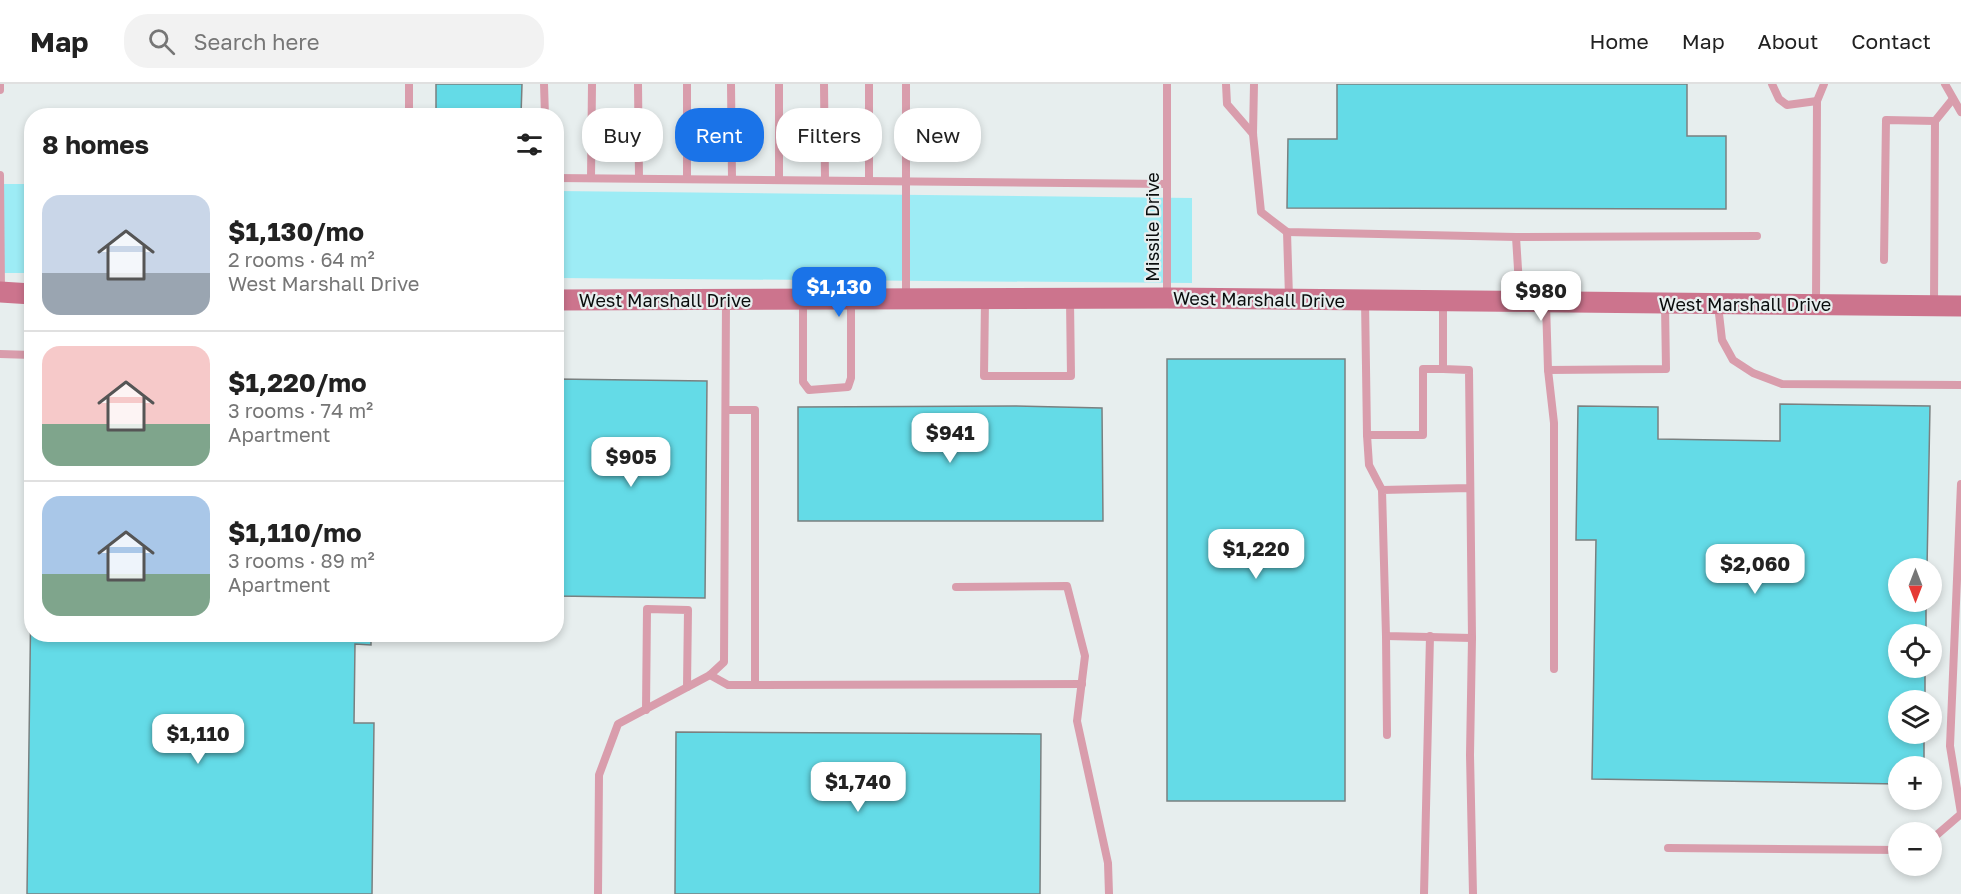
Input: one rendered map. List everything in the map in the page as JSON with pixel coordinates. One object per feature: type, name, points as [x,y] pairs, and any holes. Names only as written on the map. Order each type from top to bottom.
[{"type":"main road","points":[[1,292],[24,293]]},
{"type":"main road","name":"West Marshall Drive","points":[[564,300],[1167,298],[1961,306]]},
{"type":"lane","points":[[0,84],[0,90]]},
{"type":"lane","points":[[409,84],[409,108]]},
{"type":"lane","points":[[544,84],[544,108]]},
{"type":"lane","points":[[591,178],[592,84]]},
{"type":"lane","points":[[638,84],[639,178]]},
{"type":"lane","points":[[687,84],[687,178]]},
{"type":"lane","points":[[731,84],[732,179]]},
{"type":"lane","points":[[778,179],[779,84]]},
{"type":"lane","points":[[824,84],[825,179]]},
{"type":"lane","points":[[869,84],[869,180]]},
{"type":"lane","points":[[906,84],[906,298]]},
{"type":"lane","name":"Missile Drive","points":[[1167,84],[1167,298]]},
{"type":"lane","points":[[1226,84],[1227,104],[1253,134]]},
{"type":"lane","points":[[1254,84],[1253,134],[1261,212],[1287,232],[1516,237],[1757,236]]},
{"type":"lane","points":[[1772,84],[1779,99],[1787,105],[1817,101]]},
{"type":"lane","points":[[1816,304],[1817,101],[1824,84]]},
{"type":"lane","points":[[1944,84],[1961,112]]},
{"type":"lane","points":[[1934,305],[1935,121],[1952,100]]},
{"type":"lane","points":[[1884,260],[1886,120],[1935,121]]},
{"type":"lane","points":[[0,175],[1,292]]},
{"type":"lane","points":[[564,178],[1167,184]]},
{"type":"lane","points":[[1287,232],[1289,300]]},
{"type":"lane","points":[[1516,237],[1520,302]]},
{"type":"lane","points":[[598,894],[599,775],[618,724],[710,675],[724,662],[726,299]]},
{"type":"lane","points":[[803,299],[803,382],[808,390],[821,391],[848,387],[851,378],[851,299]]},
{"type":"lane","points":[[985,299],[984,376],[1071,376],[1070,300]]},
{"type":"lane","points":[[1365,300],[1369,465],[1382,490],[1387,735]]},
{"type":"lane","points":[[1443,302],[1443,369]]},
{"type":"lane","points":[[1546,303],[1548,370],[1554,423],[1554,669]]},
{"type":"lane","points":[[1548,370],[1666,369],[1665,303]]},
{"type":"lane","points":[[1718,304],[1722,340],[1733,360],[1753,373],[1782,384],[1961,385]]},
{"type":"lane","points":[[0,354],[24,355]]},
{"type":"lane","points":[[1367,435],[1423,435],[1423,369],[1469,370],[1472,638],[1470,755],[1473,894]]},
{"type":"lane","points":[[726,410],[755,410],[755,685]]},
{"type":"lane","points":[[1942,830],[1961,814],[1950,746],[1961,483]]},
{"type":"lane","points":[[1382,490],[1469,488]]},
{"type":"lane","points":[[956,587],[1067,586],[1085,656],[1077,721],[1108,863],[1109,894]]},
{"type":"lane","points":[[646,710],[647,609],[688,610],[687,687]]},
{"type":"lane","points":[[1386,636],[1472,638]]},
{"type":"lane","points":[[1424,894],[1430,636]]},
{"type":"lane","points":[[710,675],[728,685],[1082,684]]},
{"type":"lane","points":[[1668,848],[1888,850]]},
{"type":"shaded area","points":[[0,184],[24,184],[24,273],[0,273]]},
{"type":"shaded area","points":[[564,191],[1192,198],[1192,283],[564,278]]},
{"type":"building","points":[[436,84],[522,84],[521,108],[436,108]]},
{"type":"building","points":[[1337,84],[1687,84],[1687,136],[1726,136],[1726,209],[1287,208],[1288,139],[1337,139]]},
{"type":"building","points":[[1167,359],[1345,359],[1345,801],[1167,801]]},
{"type":"building","points":[[564,379],[707,381],[705,598],[564,596]]},
{"type":"building","points":[[1780,404],[1930,406],[1927,558],[1888,558],[1888,612],[1926,612],[1926,624],[1888,624],[1888,678],[1925,678],[1925,690],[1888,690],[1888,744],[1924,744],[1924,756],[1888,756],[1888,784],[1592,779],[1596,540],[1576,540],[1578,406],[1658,407],[1658,439],[1780,441]]},
{"type":"building","points":[[798,407],[1102,408],[1103,521],[798,521]]},
{"type":"building","points":[[30,642],[371,642],[371,645],[355,644],[354,723],[374,723],[372,894],[27,894]]},
{"type":"building","points":[[676,732],[1041,734],[1040,894],[675,894]]}]
